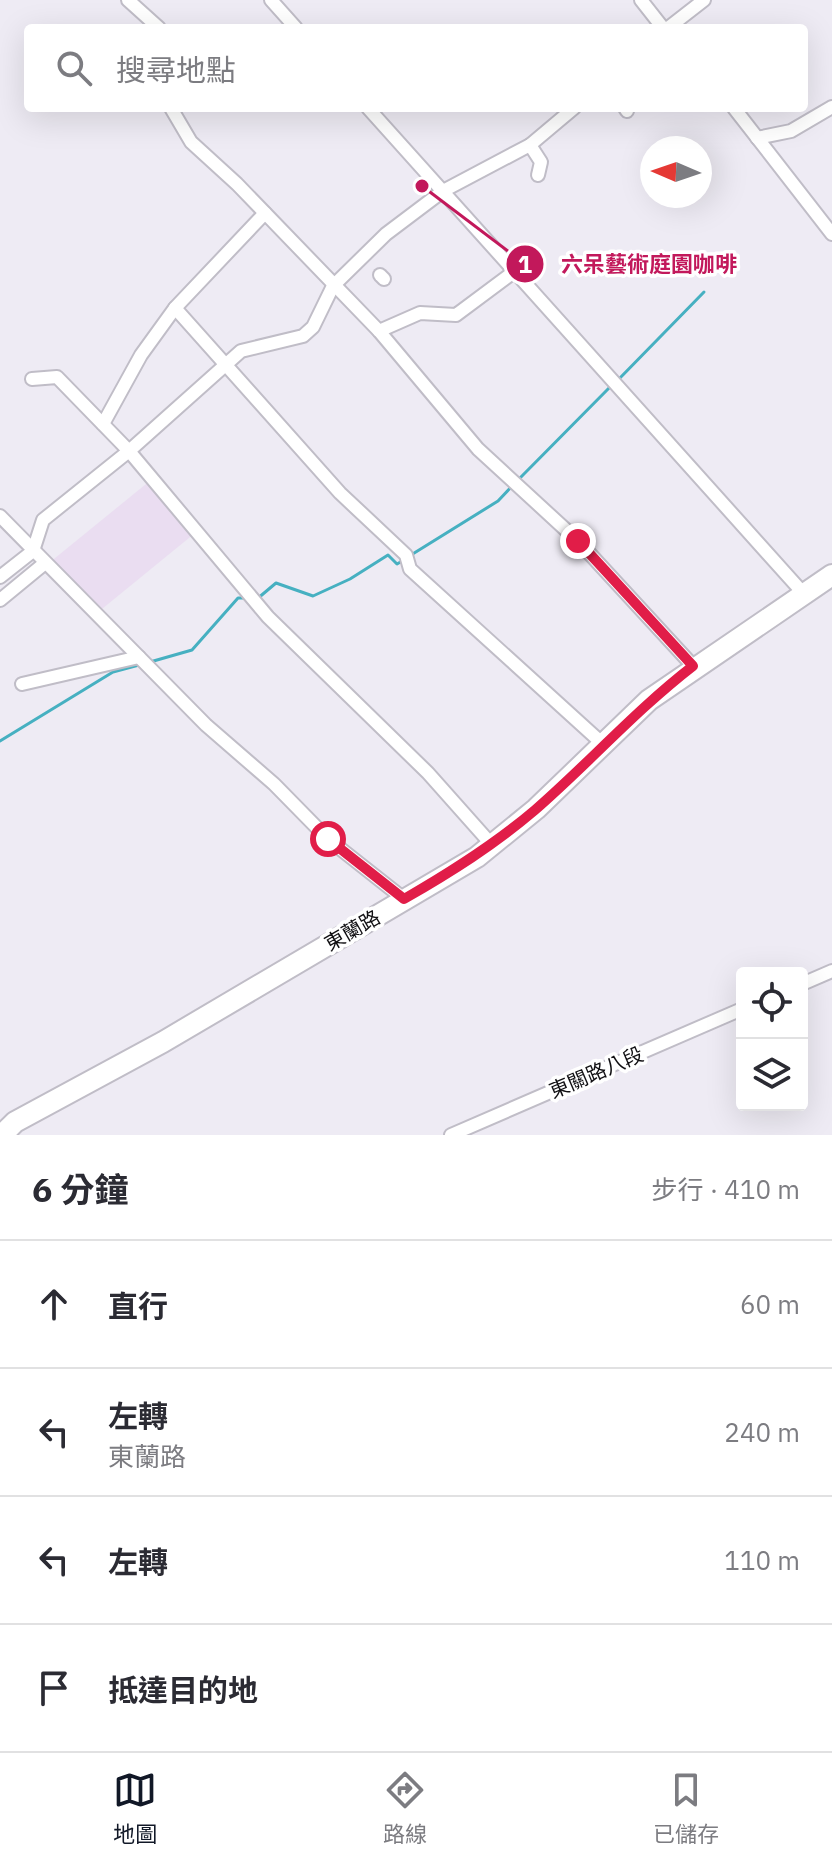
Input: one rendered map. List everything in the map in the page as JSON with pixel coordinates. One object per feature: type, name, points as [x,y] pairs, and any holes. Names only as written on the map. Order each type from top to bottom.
[{"type":"main road","name":"東蘭路","points":[[2,1135],[15,1122],[163,1042],[492,845],[604,745],[649,700],[693,666],[832,575]]},
{"type":"street","points":[[128,0],[155,24]]},
{"type":"street","points":[[271,0],[292,24]]},
{"type":"street","points":[[641,0],[662,24]]},
{"type":"street","points":[[671,24],[704,0]]},
{"type":"street","points":[[757,138],[791,131],[832,107]]},
{"type":"street","points":[[173,112],[191,142],[379,331],[478,449],[578,541],[693,666]]},
{"type":"street","points":[[372,112],[804,594]]},
{"type":"street","points":[[0,577],[33,551],[43,520],[129,451],[241,351],[303,336],[313,327],[333,286],[386,234],[443,191],[530,145],[569,112]]},
{"type":"street","points":[[737,112],[832,234]]},
{"type":"street","points":[[530,145],[541,162],[538,175]]},
{"type":"street","points":[[103,424],[141,355],[175,308],[265,213]]},
{"type":"street","points":[[379,331],[420,313],[456,315],[515,271]]},
{"type":"street","points":[[175,308],[225,368],[340,493],[406,555],[410,569],[604,745]]},
{"type":"street","points":[[32,379],[57,377],[129,451],[268,617],[428,773],[492,845]]},
{"type":"street","points":[[0,516],[206,725],[274,784],[328,839],[404,899]]},
{"type":"street","points":[[0,600],[45,563]]},
{"type":"street","points":[[22,684],[139,657]]},
{"type":"street","points":[[808,982],[832,971]]},
{"type":"street","points":[[808,984],[832,978]]},
{"type":"street","name":"東關路八段","points":[[451,1135],[736,1012]]},
{"type":"shaded area","points":[[151,480],[195,533],[97,613],[49,563]]},
{"type":"waterway","points":[[617,381],[704,292]]},
{"type":"waterway","points":[[518,480],[611,386]]},
{"type":"waterway","points":[[411,555],[498,501],[513,485]]},
{"type":"waterway","points":[[257,599],[276,583],[313,596],[350,579],[388,555],[397,564],[404,560]]},
{"type":"waterway","points":[[150,662],[192,650],[238,598],[245,598]]},
{"type":"waterway","points":[[0,741],[113,672],[139,665]]},
{"type":"place","name":"六呆藝術庭園咖啡","points":[[422,186]]},
{"type":"route","points":[[328,839],[341,847],[378,882],[404,899],[492,845],[536,809],[649,700],[693,666],[578,541]]}]
